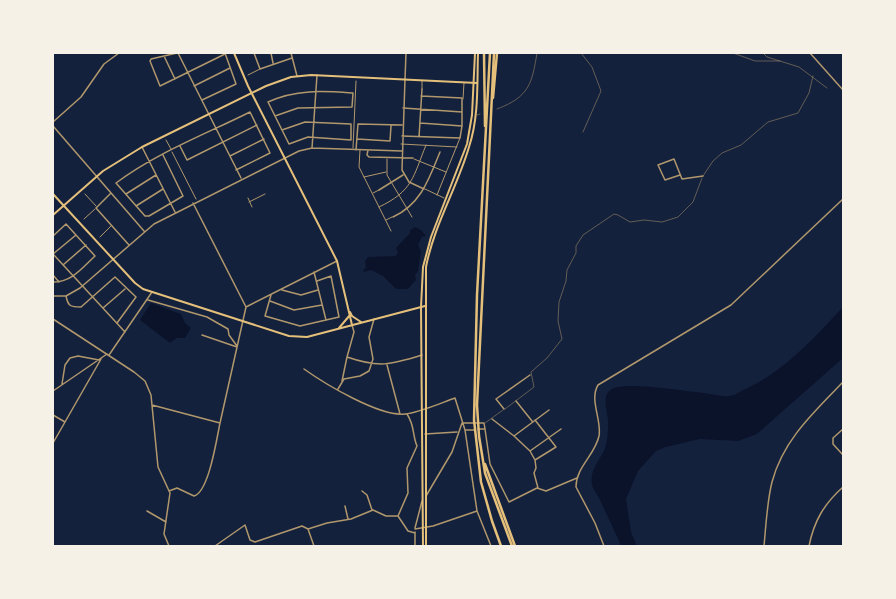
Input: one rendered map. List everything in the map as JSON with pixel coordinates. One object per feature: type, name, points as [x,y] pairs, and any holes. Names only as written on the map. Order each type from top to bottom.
[{"type":"highway","points":[[484,53],[484,118],[486,135]]},
{"type":"highway","points":[[490,53],[477,309],[476,420],[482,458],[495,504],[513,546]]},
{"type":"highway","points":[[494,53],[475,437],[484,495],[501,546]]},
{"type":"highway","points":[[491,106],[495,90],[497,53]]},
{"type":"main road","points":[[234,53],[284,158],[337,261],[352,325]]},
{"type":"main road","points":[[426,546],[425,434],[421,307],[423,267],[426,252],[465,150],[472,115],[475,53]]},
{"type":"main road","points":[[423,546],[422,501],[426,267],[428,255],[472,136],[476,116],[478,53]]},
{"type":"main road","points":[[53,215],[112,165],[142,147],[278,81],[297,76],[317,75],[477,83]]},
{"type":"main road","points":[[53,194],[138,286],[152,292],[242,321],[306,338],[425,306]]},
{"type":"main road","points":[[349,310],[352,316],[362,322]]},
{"type":"main road","points":[[338,329],[350,315]]},
{"type":"street","points":[[53,122],[81,97],[108,61],[119,53]]},
{"type":"street","points":[[201,100],[236,84],[225,53],[188,72],[175,79],[160,86],[150,59],[177,53],[188,72],[194,86],[208,115],[241,179]]},
{"type":"street","points":[[254,53],[260,69]]},
{"type":"street","points":[[271,53],[273,63]]},
{"type":"street","points":[[291,53],[297,76]]},
{"type":"street","points":[[406,53],[401,144],[403,175],[411,183],[444,198]]},
{"type":"street","points":[[810,53],[843,90]]},
{"type":"street","points":[[164,56],[175,79]]},
{"type":"street","points":[[248,75],[273,63],[292,58]]},
{"type":"street","points":[[194,86],[230,68]]},
{"type":"street","points":[[312,148],[317,75]]},
{"type":"street","points":[[419,137],[422,80]]},
{"type":"street","points":[[353,150],[356,81]]},
{"type":"street","points":[[437,195],[459,139],[462,126],[464,83]]},
{"type":"street","points":[[275,116],[298,108],[314,106],[352,107],[353,93],[316,91],[285,95],[268,102],[275,116],[282,130],[289,144],[304,138],[312,137],[351,140],[351,124],[313,122],[296,124],[282,130]]},
{"type":"street","points":[[421,96],[463,99]]},
{"type":"street","points":[[404,108],[462,112]]},
{"type":"street","points":[[163,155],[183,195],[147,216],[116,183],[128,174],[163,155],[250,112],[270,153],[236,170]]},
{"type":"street","points":[[420,123],[462,126]]},
{"type":"street","points":[[356,150],[358,124],[402,126]]},
{"type":"street","points":[[180,146],[187,160],[257,125]]},
{"type":"street","points":[[53,126],[144,231]]},
{"type":"street","points":[[357,139],[390,141],[391,126]]},
{"type":"street","points":[[402,136],[459,139]]},
{"type":"street","points":[[229,156],[264,139]]},
{"type":"street","points":[[166,140],[171,149]]},
{"type":"street","points":[[401,144],[457,147]]},
{"type":"street","points":[[379,207],[399,196],[411,183],[426,145]]},
{"type":"street","points":[[385,220],[407,209],[418,199],[434,167],[442,146]]},
{"type":"street","points":[[142,147],[175,212]]},
{"type":"street","points":[[53,296],[66,296],[83,286],[144,231],[175,212],[196,200],[304,149],[402,151]]},
{"type":"street","points":[[360,150],[358,167],[391,231]]},
{"type":"street","points":[[368,150],[367,155],[369,157],[413,158],[447,172]]},
{"type":"street","points":[[172,152],[196,200]]},
{"type":"street","points":[[387,158],[386,172],[412,218]]},
{"type":"street","points":[[680,175],[665,180],[658,165],[674,159],[682,179],[703,176]]},
{"type":"street","points":[[364,178],[386,172]]},
{"type":"street","points":[[125,194],[156,175]]},
{"type":"street","points":[[372,194],[403,175]]},
{"type":"street","points":[[136,206],[163,189]]},
{"type":"street","points":[[84,219],[111,193]]},
{"type":"street","points":[[85,194],[129,245]]},
{"type":"street","points":[[249,202],[265,194]]},
{"type":"street","points":[[248,198],[252,207]]},
{"type":"street","points":[[604,546],[595,523],[576,489],[577,478],[585,459],[595,447],[599,436],[595,393],[600,383],[731,305],[843,199]]},
{"type":"street","points":[[169,491],[177,488],[194,496],[198,494],[208,474],[246,307],[193,203]]},
{"type":"street","points":[[53,236],[66,224],[95,256],[66,281],[53,282]]},
{"type":"street","points":[[100,237],[111,225]]},
{"type":"street","points":[[76,235],[53,254],[125,332]]},
{"type":"street","points":[[63,265],[86,245]]},
{"type":"street","points":[[246,307],[337,261]]},
{"type":"street","points":[[314,272],[326,320]]},
{"type":"street","points":[[53,275],[59,282]]},
{"type":"street","points":[[271,295],[265,316],[300,326],[339,317],[331,276],[317,281]]},
{"type":"street","points":[[66,296],[70,307],[81,307],[115,277],[125,289],[136,297],[117,323]]},
{"type":"street","points":[[103,308],[125,289]]},
{"type":"street","points":[[281,290],[301,295],[318,290]]},
{"type":"street","points":[[53,391],[108,355],[148,300],[152,292]]},
{"type":"street","points":[[148,300],[198,314],[218,322],[228,329],[229,335],[237,347]]},
{"type":"street","points":[[270,301],[294,310],[322,305]]},
{"type":"street","points":[[342,381],[365,374],[371,364],[373,352],[369,337],[374,319]]},
{"type":"street","points":[[53,320],[108,355],[145,381],[150,393],[152,405],[158,467],[170,496],[164,534],[169,546]]},
{"type":"street","points":[[338,389],[342,381],[354,332],[352,325]]},
{"type":"street","points":[[202,335],[237,347]]},
{"type":"street","points":[[347,357],[371,364],[387,365],[422,355]]},
{"type":"street","points":[[62,385],[65,365],[70,358],[78,356],[100,360]]},
{"type":"street","points":[[53,443],[100,360]]},
{"type":"street","points":[[387,365],[400,414]]},
{"type":"street","points":[[304,369],[338,389],[378,409],[400,414],[406,414],[455,398],[465,430],[477,511],[491,546]]},
{"type":"street","points":[[504,410],[496,399],[530,375]]},
{"type":"street","points":[[764,546],[770,491],[783,454],[795,433],[811,414],[843,382]]},
{"type":"street","points":[[516,401],[532,422]]},
{"type":"street","points":[[152,405],[220,422]]},
{"type":"street","points":[[514,436],[549,410]]},
{"type":"street","points":[[398,516],[407,497],[407,468],[417,446],[414,439],[414,429],[406,414]]},
{"type":"street","points":[[53,415],[65,422]]},
{"type":"street","points":[[492,419],[530,451],[535,460],[536,468],[534,473],[538,488]]},
{"type":"street","points":[[535,420],[556,447],[535,460]]},
{"type":"street","points":[[462,423],[484,423],[490,464],[509,502],[538,488],[546,491],[577,478]]},
{"type":"street","points":[[425,497],[452,452],[462,423]]},
{"type":"street","points":[[465,430],[485,429]]},
{"type":"street","points":[[530,451],[561,429]]},
{"type":"street","points":[[843,430],[833,438],[833,444],[843,455]]},
{"type":"street","points":[[425,434],[458,432]]},
{"type":"street","points":[[809,546],[816,521],[821,511],[843,487]]},
{"type":"street","points":[[362,491],[367,495],[372,510]]},
{"type":"street","points":[[415,546],[415,529],[422,501]]},
{"type":"street","points":[[345,506],[348,519]]},
{"type":"street","points":[[308,529],[327,523],[348,519],[372,510],[386,516],[398,516]]},
{"type":"street","points":[[147,511],[166,522]]},
{"type":"street","points":[[415,529],[425,528],[477,511]]},
{"type":"street","points":[[398,516],[408,531],[415,532]]},
{"type":"street","points":[[215,546],[245,525],[250,540],[255,542],[302,526],[308,529],[314,546]]},
{"type":"lane","points":[[497,109],[516,100],[526,90],[533,77],[538,53]]},
{"type":"lane","points":[[581,53],[592,67],[601,90],[583,132]]},
{"type":"lane","points":[[733,53],[755,62],[783,61]]},
{"type":"lane","points":[[763,53],[767,57],[799,66],[827,88]]},
{"type":"lane","points":[[484,423],[492,419],[534,387],[530,375],[535,367],[547,358],[562,339],[558,321],[560,299],[567,270],[582,236],[614,214],[630,222],[644,220],[662,222],[678,217],[693,202],[703,176],[713,160],[722,153],[741,145],[768,122],[798,113],[808,96],[813,76]]},
{"type":"lane","points":[[472,115],[476,116],[480,114]]},
{"type":"water","points":[[415,227],[421,230],[426,236],[422,237],[418,245],[421,251],[418,271],[415,275],[416,280],[408,289],[396,289],[383,276],[371,270],[364,272],[363,270],[366,268],[365,261],[368,257],[395,256],[398,253],[396,248],[410,233],[410,230]]},
{"type":"water","points":[[151,303],[181,314],[185,323],[191,328],[185,338],[177,338],[170,343],[140,320]]},
{"type":"water","points":[[843,307],[843,358],[757,434],[738,441],[700,439],[666,447],[656,451],[638,471],[626,499],[631,532],[637,546],[621,546],[592,484],[592,474],[605,448],[608,435],[606,400],[609,391],[622,386],[634,386],[723,396],[733,395],[758,383],[785,364],[797,354]]}]
